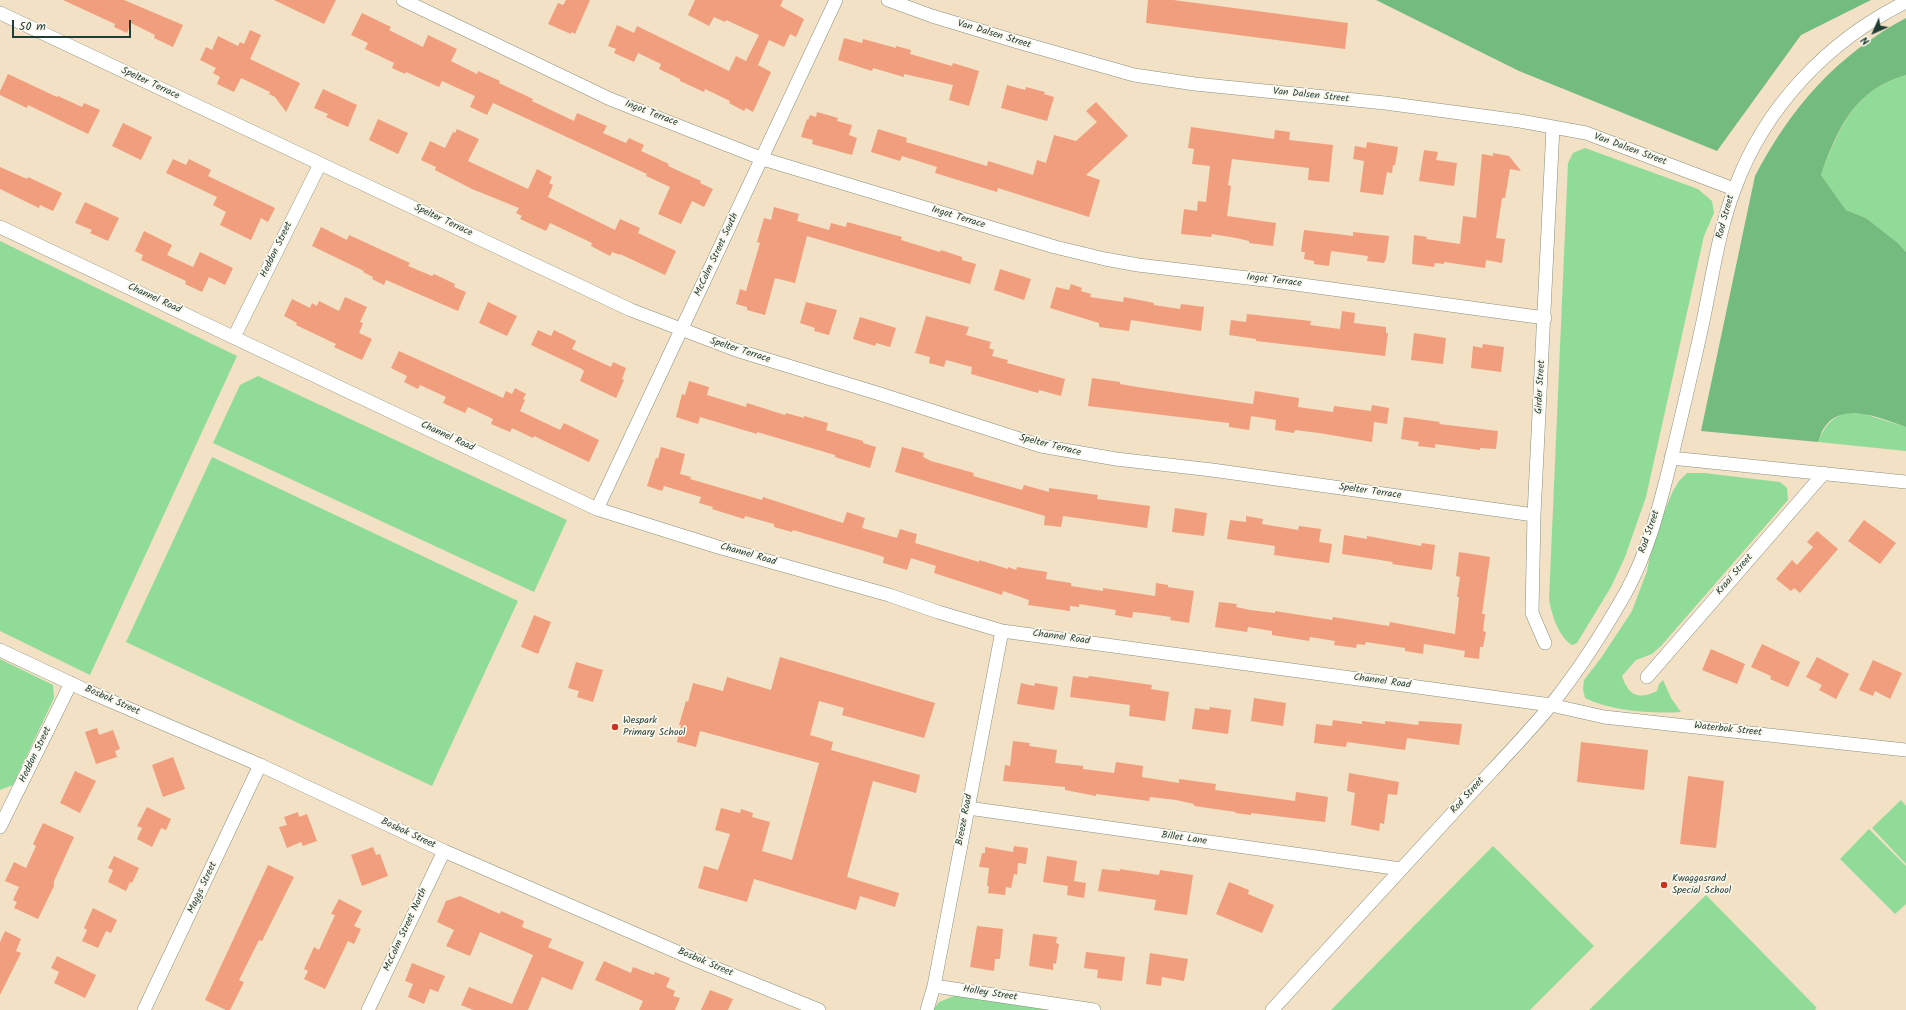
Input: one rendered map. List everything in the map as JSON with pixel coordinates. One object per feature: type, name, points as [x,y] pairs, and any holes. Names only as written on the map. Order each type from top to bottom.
[{"type":"street","name":"Ingot Terrace","points":[[403,0],[610,99],[763,159],[1055,247],[1105,259],[1545,318]]},
{"type":"street","name":"McColm Street South","points":[[597,509],[763,159],[836,0]]},
{"type":"street","name":"Van Dalsen Street","points":[[888,0],[1018,42],[1134,75],[1195,84],[1385,103],[1520,121],[1586,133],[1734,189]]},
{"type":"street","name":"Rod Street","points":[[1272,1010],[1551,705],[1592,649],[1626,590],[1640,561],[1652,528],[1671,458],[1702,325],[1715,260],[1734,189],[1747,158],[1766,126],[1799,81],[1825,56],[1856,32],[1906,2]]},
{"type":"street","name":"Spelter Terrace","points":[[0,13],[631,310],[682,331],[736,350],[880,394],[1041,446],[1116,459],[1212,470],[1534,515]]},
{"type":"street","name":"Girder Street","points":[[1545,643],[1532,613],[1534,515],[1545,318],[1553,127]]},
{"type":"street","name":"Heddon Street","points":[[234,337],[320,164]]},
{"type":"street","name":"Channel Road","points":[[0,226],[597,509],[718,547],[889,595],[938,612],[1002,630],[1551,705]]},
{"type":"street","points":[[1671,458],[1906,482]]},
{"type":"street","name":"Kraai Street","points":[[1647,676],[1824,473]]},
{"type":"street","name":"Breeze Road","points":[[927,1010],[934,986],[1002,630]]},
{"type":"street","name":"Bosbok Street","points":[[0,650],[71,683],[260,766],[444,851],[698,961],[819,1010]]},
{"type":"street","name":"Heddon Street","points":[[0,827],[71,683]]},
{"type":"street","name":"Waterbok Street","points":[[1551,705],[1604,717],[1906,750]]},
{"type":"street","name":"Maggs Street","points":[[144,1010],[260,766]]},
{"type":"street","name":"Billet Lane","points":[[968,808],[1401,869]]},
{"type":"street","name":"McColm Street North","points":[[368,1010],[444,851]]},
{"type":"street","name":"Holley Street","points":[[934,986],[1094,1010]]},
{"type":"green space","points":[[1376,0],[1871,0],[1801,35],[1717,151],[1519,71]]},
{"type":"green space","points":[[1906,18],[1906,75],[1888,81],[1873,90],[1850,113],[1841,127],[1821,175],[1846,210],[1866,218],[1898,243],[1906,252],[1906,427],[1874,416],[1852,413],[1841,415],[1832,420],[1823,430],[1818,442],[1701,431],[1755,176],[1784,127],[1800,105],[1818,85],[1837,66],[1858,49]]},
{"type":"green space","points":[[1906,75],[1906,252],[1898,243],[1866,218],[1846,210],[1821,175],[1834,142],[1842,127],[1861,101],[1888,81]]},
{"type":"green space","points":[[1585,148],[1698,189],[1712,201],[1714,213],[1704,236],[1646,497],[1625,557],[1611,587],[1577,643],[1572,645],[1559,631],[1549,600],[1568,163],[1573,153]]},
{"type":"green space","points":[[0,241],[237,356],[90,675],[0,631]]},
{"type":"green space","points":[[258,376],[567,520],[534,592],[213,443],[240,385]]},
{"type":"green space","points":[[1846,413],[1864,414],[1906,427],[1906,451],[1818,442],[1828,424],[1840,415]]},
{"type":"green space","points":[[212,457],[518,601],[432,786],[126,642]]},
{"type":"green space","points":[[1687,473],[1704,473],[1780,482],[1787,488],[1788,500],[1661,646],[1652,654],[1636,660],[1622,676],[1631,692],[1639,695],[1650,694],[1657,691],[1659,684],[1663,680],[1671,698],[1681,712],[1632,711],[1607,706],[1585,698],[1583,689],[1584,680],[1601,658],[1632,611],[1647,571],[1653,539],[1673,491],[1679,481]]},
{"type":"green space","points":[[0,659],[53,685],[54,698],[13,785],[0,790]]},
{"type":"green space","points":[[1901,800],[1906,806],[1906,864],[1872,828]]},
{"type":"green space","points":[[1869,829],[1906,866],[1906,904],[1895,914],[1840,859]]},
{"type":"green space","points":[[1493,846],[1594,946],[1530,1010],[1331,1010]]},
{"type":"green space","points":[[1706,895],[1817,1008],[1815,1010],[1589,1010]]},
{"type":"green space","points":[[959,994],[1063,1010],[933,1010],[939,1002]]},
{"type":"building","points":[[63,0],[124,0],[183,25],[173,47],[154,38],[155,35],[131,23],[127,33],[114,27],[115,24]]},
{"type":"building","points":[[274,0],[336,0],[324,24]]},
{"type":"building","points":[[566,0],[590,0],[575,34],[572,32],[571,34],[548,24],[558,3],[563,5]]},
{"type":"building","points":[[695,0],[783,0],[780,6],[804,19],[796,37],[790,34],[784,47],[769,40],[758,65],[771,72],[753,112],[746,108],[744,111],[729,103],[730,101],[705,89],[704,92],[680,81],[680,79],[659,69],[661,64],[638,53],[634,62],[614,53],[616,49],[608,46],[617,25],[634,33],[637,26],[729,71],[736,56],[746,61],[759,35],[726,20],[725,22],[714,17],[709,26],[688,15]]},
{"type":"building","points":[[1148,0],[1173,0],[1348,23],[1345,49],[1146,23]]},
{"type":"building","points":[[362,13],[391,27],[389,30],[423,47],[428,35],[457,49],[451,61],[477,74],[478,71],[500,81],[499,83],[533,99],[532,101],[574,121],[577,113],[607,126],[603,133],[626,143],[629,138],[644,145],[641,151],[669,164],[668,166],[701,181],[700,183],[713,189],[704,207],[692,201],[681,224],[658,214],[670,187],[646,176],[647,174],[493,103],[487,115],[470,107],[475,96],[442,81],[439,87],[406,72],[405,74],[392,68],[394,63],[365,49],[368,43],[351,35]]},
{"type":"building","points":[[250,30],[261,35],[250,59],[300,83],[286,112],[275,97],[269,94],[270,92],[241,78],[234,92],[217,84],[220,77],[213,73],[216,68],[200,60],[206,47],[212,50],[218,36],[238,46],[240,42],[244,44]]},
{"type":"building","points":[[844,38],[862,43],[863,39],[896,48],[896,46],[911,50],[910,54],[952,66],[953,63],[979,71],[969,106],[949,100],[953,85],[904,74],[904,77],[873,68],[872,71],[838,60]]},
{"type":"building","points":[[8,74],[82,107],[84,103],[100,110],[88,134],[28,105],[27,108],[0,95],[0,91]]},
{"type":"building","points":[[1007,85],[1025,90],[1026,87],[1045,92],[1044,94],[1054,97],[1047,121],[1001,108]]},
{"type":"building","points":[[323,89],[357,105],[348,127],[326,117],[328,114],[314,108]]},
{"type":"building","points":[[1096,102],[1128,136],[1086,175],[1100,180],[1089,217],[998,188],[997,192],[935,173],[937,167],[902,156],[900,161],[871,152],[878,129],[907,138],[906,142],[987,166],[988,161],[1033,175],[1037,160],[1046,163],[1054,135],[1076,141],[1097,122],[1086,111]]},
{"type":"building","points":[[817,112],[838,118],[837,121],[852,125],[849,135],[857,138],[852,155],[812,144],[813,140],[801,137],[807,119],[808,120],[810,115],[816,117]]},
{"type":"building","points":[[378,119],[408,133],[398,154],[369,140]]},
{"type":"building","points":[[123,123],[152,137],[141,160],[112,146]]},
{"type":"building","points":[[1191,127],[1274,139],[1275,130],[1290,132],[1289,140],[1333,145],[1329,182],[1308,180],[1309,168],[1232,159],[1228,185],[1231,186],[1227,216],[1276,223],[1273,246],[1249,243],[1249,241],[1212,234],[1211,237],[1181,234],[1184,209],[1197,211],[1198,201],[1206,202],[1210,166],[1192,164],[1194,149],[1188,148]]},
{"type":"building","points":[[457,129],[479,139],[468,161],[528,189],[537,169],[552,177],[549,183],[553,185],[548,197],[615,230],[620,219],[640,228],[638,233],[676,251],[665,275],[620,254],[612,252],[610,256],[591,246],[592,243],[550,223],[546,231],[520,219],[522,216],[516,213],[519,208],[472,189],[435,170],[436,167],[421,160],[430,141],[445,148],[453,132],[455,133]]},
{"type":"building","points":[[1367,142],[1398,147],[1392,173],[1387,172],[1383,195],[1360,192],[1364,161],[1353,159],[1355,146],[1366,148]]},
{"type":"building","points":[[1424,150],[1438,152],[1436,160],[1457,163],[1454,186],[1419,181]]},
{"type":"building","points":[[1493,153],[1509,156],[1521,171],[1510,169],[1505,198],[1502,198],[1496,238],[1505,239],[1502,263],[1486,260],[1485,268],[1444,262],[1444,264],[1435,263],[1434,267],[1412,264],[1414,235],[1427,237],[1426,239],[1460,244],[1463,216],[1476,218],[1482,154],[1493,156]]},
{"type":"building","points":[[173,159],[186,165],[189,159],[211,170],[208,176],[275,208],[268,222],[261,218],[251,240],[220,225],[226,212],[213,205],[217,197],[166,173]]},
{"type":"building","points":[[0,167],[27,179],[28,177],[62,193],[53,211],[40,205],[39,208],[0,189]]},
{"type":"building","points":[[85,202],[119,218],[108,241],[90,233],[92,230],[75,223]]},
{"type":"building","points":[[774,207],[799,214],[797,221],[829,230],[831,223],[846,227],[847,222],[902,237],[901,240],[962,257],[962,260],[976,264],[970,284],[807,236],[795,283],[775,278],[765,315],[747,310],[747,307],[736,304],[740,289],[746,291],[760,243],[757,242],[764,218],[771,220]]},
{"type":"building","points":[[321,227],[347,240],[349,235],[410,263],[408,266],[432,276],[434,274],[455,284],[454,287],[466,292],[458,311],[386,280],[384,285],[372,279],[373,277],[363,272],[364,271],[312,246]]},
{"type":"building","points":[[1304,230],[1353,236],[1353,232],[1389,236],[1386,259],[1384,263],[1367,261],[1368,256],[1331,251],[1329,266],[1314,264],[1314,261],[1304,259],[1305,252],[1301,252]]},
{"type":"building","points":[[144,231],[172,245],[167,255],[193,267],[200,252],[233,268],[225,285],[209,277],[202,292],[185,284],[186,281],[141,260],[143,255],[135,251]]},
{"type":"building","points":[[1000,269],[1031,279],[1024,300],[994,290]]},
{"type":"building","points":[[1071,284],[1082,288],[1081,291],[1091,294],[1090,297],[1123,302],[1124,297],[1154,303],[1154,305],[1180,309],[1181,304],[1204,307],[1201,331],[1131,320],[1129,331],[1099,327],[1099,323],[1050,308],[1056,287],[1069,290]]},
{"type":"building","points":[[345,297],[367,307],[360,322],[363,323],[359,333],[372,339],[362,360],[334,347],[336,344],[296,325],[297,323],[284,316],[292,299],[310,308],[312,303],[317,306],[319,301],[339,311]]},
{"type":"building","points":[[488,302],[517,316],[507,336],[479,323]]},
{"type":"building","points":[[806,302],[837,310],[829,335],[814,331],[815,328],[800,323]]},
{"type":"building","points":[[1342,311],[1355,313],[1354,323],[1386,327],[1386,333],[1388,333],[1385,356],[1256,341],[1256,339],[1229,335],[1231,320],[1246,322],[1247,314],[1311,321],[1310,325],[1340,329]]},
{"type":"building","points":[[926,316],[969,327],[966,335],[991,342],[989,348],[994,350],[992,356],[1008,360],[1007,363],[1065,379],[1061,396],[1039,390],[1038,393],[971,374],[972,367],[946,360],[944,367],[929,363],[930,357],[915,353]]},
{"type":"building","points":[[860,317],[896,328],[890,347],[876,343],[875,346],[853,339]]},
{"type":"building","points":[[538,330],[551,336],[554,330],[576,341],[572,349],[611,367],[613,362],[626,368],[622,379],[624,380],[616,398],[580,381],[584,371],[582,369],[531,345]]},
{"type":"building","points":[[1414,333],[1446,338],[1443,364],[1411,360]]},
{"type":"building","points":[[1483,344],[1504,347],[1501,372],[1471,368],[1473,346],[1482,348]]},
{"type":"building","points":[[399,351],[503,398],[506,391],[512,394],[515,388],[526,394],[520,411],[560,430],[564,423],[599,440],[589,462],[534,436],[533,438],[512,428],[510,432],[491,424],[493,419],[468,407],[465,413],[443,403],[446,397],[420,385],[418,389],[404,382],[407,376],[391,368]]},
{"type":"building","points":[[1092,378],[1120,382],[1120,384],[1137,387],[1253,404],[1255,391],[1299,398],[1298,407],[1333,412],[1334,406],[1371,411],[1372,405],[1389,408],[1387,424],[1374,422],[1372,442],[1295,430],[1294,433],[1275,430],[1276,420],[1251,416],[1249,430],[1229,427],[1229,423],[1088,406]]},
{"type":"building","points":[[689,381],[709,387],[707,395],[746,407],[747,403],[785,415],[786,413],[804,418],[804,416],[828,423],[826,430],[863,441],[863,443],[876,447],[870,468],[835,457],[835,455],[700,417],[698,424],[676,417],[682,394],[685,395]]},
{"type":"building","points":[[1404,417],[1440,422],[1439,424],[1498,431],[1496,449],[1480,448],[1480,450],[1435,444],[1435,448],[1418,446],[1419,442],[1401,439]]},
{"type":"building","points":[[661,447],[685,454],[680,474],[691,477],[690,479],[762,500],[763,497],[843,523],[847,512],[865,518],[862,528],[897,538],[900,529],[917,534],[915,543],[979,562],[979,560],[1008,569],[1008,567],[1016,570],[1017,567],[1047,572],[1046,579],[1071,583],[1071,586],[1103,591],[1103,588],[1155,596],[1156,583],[1168,585],[1168,587],[1194,591],[1189,623],[1170,620],[1171,617],[1133,612],[1132,618],[1115,615],[1116,610],[1079,604],[1079,607],[1070,606],[1070,611],[1028,605],[1029,600],[1003,591],[1002,595],[934,573],[936,566],[911,558],[907,570],[883,563],[884,557],[793,530],[792,532],[774,527],[774,524],[745,516],[744,519],[712,509],[713,507],[699,503],[701,497],[664,486],[662,491],[647,486],[656,458],[658,459]]},
{"type":"building","points":[[902,447],[924,453],[923,457],[931,461],[974,473],[973,476],[1022,490],[1024,485],[1049,492],[1049,488],[1098,495],[1097,499],[1150,506],[1147,528],[1063,516],[1061,527],[1044,525],[1045,516],[895,472]]},
{"type":"building","points":[[1175,508],[1207,513],[1204,536],[1172,532]]},
{"type":"building","points":[[1246,516],[1263,519],[1262,524],[1298,530],[1299,526],[1321,529],[1319,542],[1332,544],[1329,563],[1274,555],[1275,546],[1227,539],[1230,520],[1246,522]]},
{"type":"building","points":[[1864,520],[1896,543],[1880,564],[1848,541]]},
{"type":"building","points":[[1817,531],[1838,549],[1800,593],[1794,588],[1791,591],[1776,579],[1792,560],[1797,565],[1813,547],[1807,542]]},
{"type":"building","points":[[1344,535],[1367,539],[1367,536],[1421,546],[1422,543],[1435,545],[1432,570],[1342,554]]},
{"type":"building","points":[[1459,552],[1490,557],[1482,614],[1485,614],[1483,631],[1486,632],[1483,647],[1480,647],[1479,659],[1464,657],[1465,651],[1424,644],[1423,654],[1405,651],[1405,648],[1366,642],[1365,645],[1357,644],[1356,648],[1334,645],[1335,641],[1310,637],[1309,641],[1272,635],[1272,631],[1248,627],[1247,632],[1215,627],[1219,602],[1237,604],[1236,607],[1250,610],[1275,613],[1275,611],[1332,620],[1333,617],[1389,626],[1390,622],[1455,634],[1459,597],[1457,597],[1460,577],[1456,576]]},
{"type":"building","points":[[534,615],[551,622],[538,654],[521,647]]},
{"type":"building","points":[[1762,644],[1800,662],[1788,687],[1770,679],[1771,676],[1751,667]]},
{"type":"building","points":[[1711,649],[1745,664],[1737,684],[1702,670]]},
{"type":"building","points":[[780,657],[935,703],[924,738],[842,715],[844,708],[819,701],[810,735],[833,742],[831,750],[920,775],[916,793],[873,781],[847,877],[899,893],[895,907],[860,896],[856,910],[754,879],[747,902],[698,888],[704,866],[718,870],[730,834],[715,830],[721,808],[740,813],[741,809],[753,813],[752,817],[770,822],[762,851],[792,860],[819,763],[700,731],[696,747],[677,742],[681,725],[679,725],[686,701],[688,702],[693,683],[723,691],[727,677],[771,690]]},
{"type":"building","points":[[1817,657],[1849,674],[1836,699],[1819,690],[1822,685],[1806,677]]},
{"type":"building","points":[[1873,660],[1902,673],[1890,699],[1875,691],[1873,696],[1859,690]]},
{"type":"building","points":[[576,662],[603,670],[593,702],[577,697],[579,691],[568,688]]},
{"type":"building","points":[[1073,676],[1088,678],[1089,676],[1152,685],[1151,689],[1169,692],[1165,721],[1129,716],[1130,705],[1070,697]]},
{"type":"building","points":[[1021,683],[1034,686],[1035,683],[1058,687],[1054,710],[1017,704]]},
{"type":"building","points":[[1254,698],[1286,703],[1283,726],[1251,721]]},
{"type":"building","points":[[1210,707],[1231,710],[1228,734],[1192,729],[1195,708],[1209,710]]},
{"type":"building","points":[[1333,720],[1362,724],[1362,721],[1385,724],[1385,721],[1418,725],[1419,721],[1462,724],[1459,745],[1407,738],[1405,750],[1347,742],[1346,747],[1314,743],[1316,724],[1332,726]]},
{"type":"building","points":[[97,728],[99,735],[113,730],[120,749],[115,751],[117,757],[96,764],[85,732]]},
{"type":"building","points":[[1013,741],[1030,743],[1029,746],[1057,750],[1055,763],[1083,766],[1083,769],[1114,773],[1116,762],[1143,766],[1142,777],[1179,783],[1179,779],[1216,784],[1215,790],[1295,801],[1296,792],[1328,797],[1325,822],[1251,813],[1251,815],[1235,813],[1236,812],[1194,806],[1194,804],[1176,800],[1150,797],[1149,801],[1096,794],[1096,796],[1065,790],[1065,787],[1003,781],[1005,765],[1010,766]]},
{"type":"building","points":[[1581,742],[1648,750],[1644,790],[1577,782]]},
{"type":"building","points":[[173,757],[185,789],[163,797],[152,765]]},
{"type":"building","points":[[75,771],[96,781],[80,813],[60,803]]},
{"type":"building","points":[[1349,773],[1399,782],[1397,795],[1388,794],[1384,824],[1380,823],[1379,831],[1351,825],[1355,793],[1347,791]]},
{"type":"building","points":[[1688,776],[1724,781],[1716,848],[1680,844]]},
{"type":"building","points":[[147,807],[171,819],[166,830],[161,828],[152,847],[137,839],[142,828],[137,826]]},
{"type":"building","points":[[298,812],[299,817],[307,814],[317,841],[303,846],[301,842],[287,848],[279,827],[287,825],[284,817]]},
{"type":"building","points":[[43,823],[74,837],[54,881],[54,886],[38,919],[14,908],[17,902],[13,900],[19,887],[5,881],[14,862],[26,868],[36,846],[33,844]]},
{"type":"building","points":[[1014,846],[1028,848],[1026,864],[1018,863],[1017,875],[1014,874],[1011,888],[1006,887],[1005,895],[988,893],[989,886],[987,886],[989,868],[979,867],[982,853],[985,853],[985,847],[1013,852]]},
{"type":"building","points":[[373,847],[376,855],[380,854],[388,876],[362,886],[351,855]]},
{"type":"building","points":[[114,856],[139,868],[132,883],[130,882],[126,891],[108,882],[113,870],[108,868]]},
{"type":"building","points":[[1047,856],[1077,861],[1074,881],[1086,883],[1084,898],[1067,895],[1068,886],[1043,882]]},
{"type":"building","points":[[268,865],[294,877],[262,941],[259,940],[239,980],[244,982],[230,1010],[226,1010],[205,1000]]},
{"type":"building","points":[[1102,869],[1120,871],[1120,869],[1159,875],[1160,870],[1193,875],[1187,915],[1154,910],[1156,900],[1098,891]]},
{"type":"building","points":[[1229,882],[1249,890],[1248,894],[1274,905],[1262,933],[1216,914]]},
{"type":"building","points":[[460,896],[500,914],[501,911],[524,921],[522,927],[552,939],[548,947],[584,962],[572,990],[542,977],[528,1010],[473,1010],[461,1005],[469,987],[512,1004],[533,955],[480,932],[470,956],[446,946],[454,930],[437,922],[446,901]]},
{"type":"building","points":[[339,899],[362,911],[354,926],[361,929],[354,944],[348,941],[325,989],[304,979],[308,971],[304,969],[314,947],[319,950],[335,915],[331,914]]},
{"type":"building","points":[[93,908],[117,920],[111,933],[106,931],[98,948],[82,941],[87,930],[84,928]]},
{"type":"building","points":[[977,926],[1003,929],[1000,959],[995,959],[994,971],[970,967]]},
{"type":"building","points":[[5,931],[21,939],[16,951],[21,953],[0,995],[0,942]]},
{"type":"building","points":[[1033,934],[1057,937],[1056,943],[1059,944],[1056,964],[1053,963],[1053,970],[1029,966]]},
{"type":"building","points":[[1086,952],[1125,957],[1122,981],[1097,978],[1098,970],[1084,968]]},
{"type":"building","points":[[1150,953],[1188,959],[1184,981],[1162,977],[1161,986],[1146,984]]},
{"type":"building","points":[[57,956],[96,975],[85,998],[54,983],[59,972],[51,968]]},
{"type":"building","points":[[604,961],[631,973],[633,967],[654,975],[655,972],[670,978],[666,987],[675,991],[673,996],[680,998],[675,1010],[639,1010],[643,1001],[595,980]]},
{"type":"building","points":[[412,963],[445,976],[438,992],[430,989],[424,1004],[408,997],[413,984],[405,981]]},
{"type":"building","points":[[710,990],[733,999],[728,1010],[701,1010]]},
{"type":"place","name":"Wespark Primary School","points":[[615,727]]},
{"type":"place","name":"Kwaggasrand Special School","points":[[1664,885]]}]
